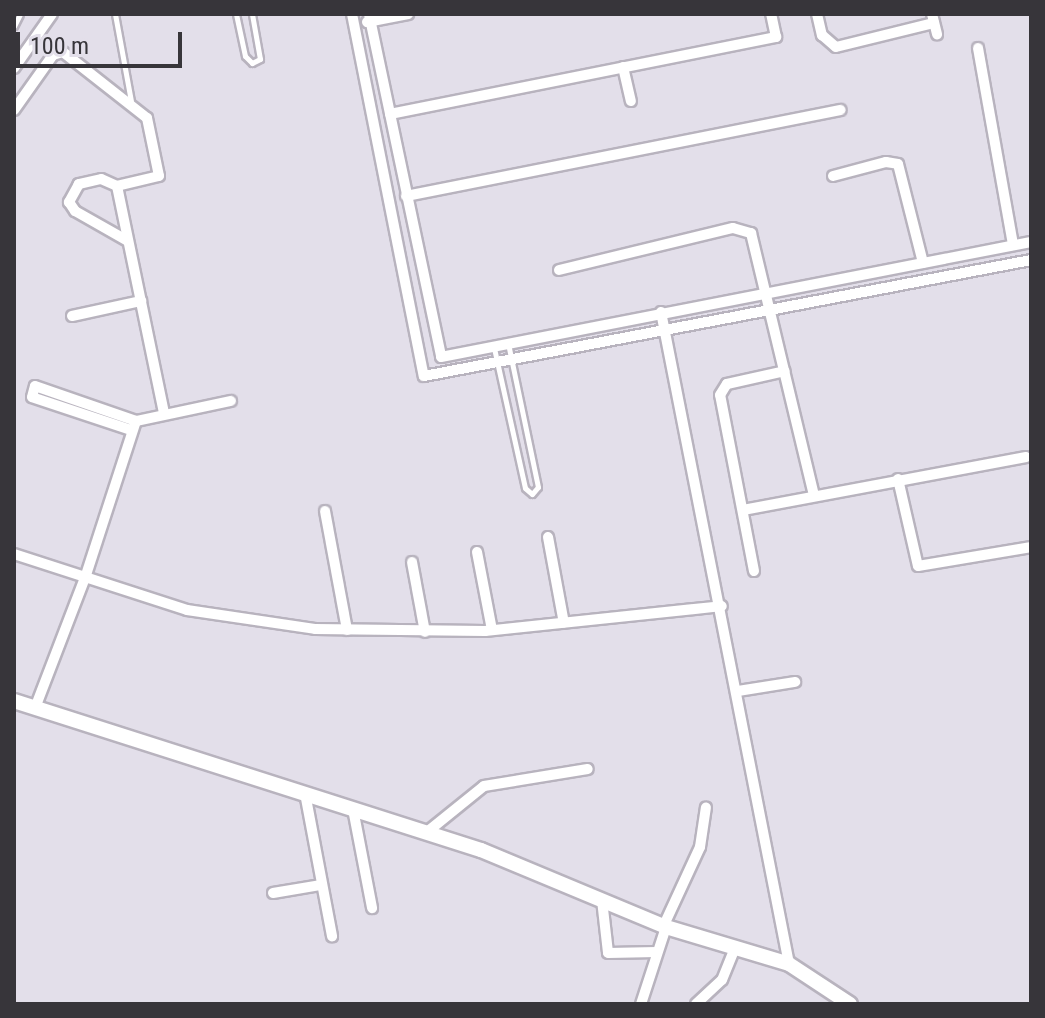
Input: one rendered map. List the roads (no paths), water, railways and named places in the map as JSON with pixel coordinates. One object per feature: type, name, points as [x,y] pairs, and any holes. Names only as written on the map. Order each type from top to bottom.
[{"type":"street","points":[[14,68],[52,14]]},
{"type":"street","points":[[408,14],[353,19],[424,376],[1031,260]]},
{"type":"street","points":[[390,114],[776,37],[771,14]]},
{"type":"street","points":[[817,14],[822,35],[836,47],[934,24]]},
{"type":"street","points":[[370,17],[441,357],[1031,242]]},
{"type":"street","points":[[978,48],[1013,245]]},
{"type":"street","points":[[14,110],[53,55],[63,52],[131,101],[147,118],[159,176],[117,186],[101,179],[79,184],[69,202],[75,211],[128,241]]},
{"type":"street","points":[[623,67],[631,101]]},
{"type":"street","points":[[406,196],[841,110]]},
{"type":"street","points":[[833,176],[886,162],[898,164],[923,263]]},
{"type":"street","points":[[117,186],[164,412]]},
{"type":"street","points":[[559,270],[739,228],[755,238],[814,495]]},
{"type":"street","points":[[72,316],[141,301]]},
{"type":"street","points":[[661,312],[722,606],[789,964]]},
{"type":"street","points":[[754,571],[720,395],[727,384],[785,371]]},
{"type":"street","points":[[133,426],[35,386],[32,397],[133,426],[164,412],[231,401]]},
{"type":"street","points":[[35,708],[85,578],[133,426]]},
{"type":"street","points":[[743,510],[1026,457]]},
{"type":"street","points":[[898,479],[918,566],[1031,547]]},
{"type":"street","points":[[325,511],[347,630]]},
{"type":"street","points":[[548,537],[564,623]]},
{"type":"street","points":[[477,552],[492,630]]},
{"type":"street","points":[[14,554],[187,610],[347,630],[492,630],[722,606]]},
{"type":"street","points":[[412,562],[425,632]]},
{"type":"street","points":[[738,691],[795,682]]},
{"type":"street","points":[[14,701],[427,832],[665,926],[734,950],[789,964],[850,1004]]},
{"type":"street","points":[[427,832],[484,786],[588,769]]},
{"type":"street","points":[[305,793],[332,936]]},
{"type":"street","points":[[641,1004],[665,926],[703,840],[706,807]]},
{"type":"street","points":[[353,809],[372,908]]},
{"type":"street","points":[[273,893],[321,885]]},
{"type":"street","points":[[602,900],[608,953],[657,952]]},
{"type":"street","points":[[696,1004],[722,980],[734,950]]},
{"type":"lane","points":[[14,26],[20,14]]},
{"type":"lane","points":[[115,14],[131,101]]},
{"type":"lane","points":[[236,14],[245,56],[252,63],[260,59],[252,14]]},
{"type":"lane","points":[[493,345],[525,488],[532,494],[538,487],[507,342]]}]
